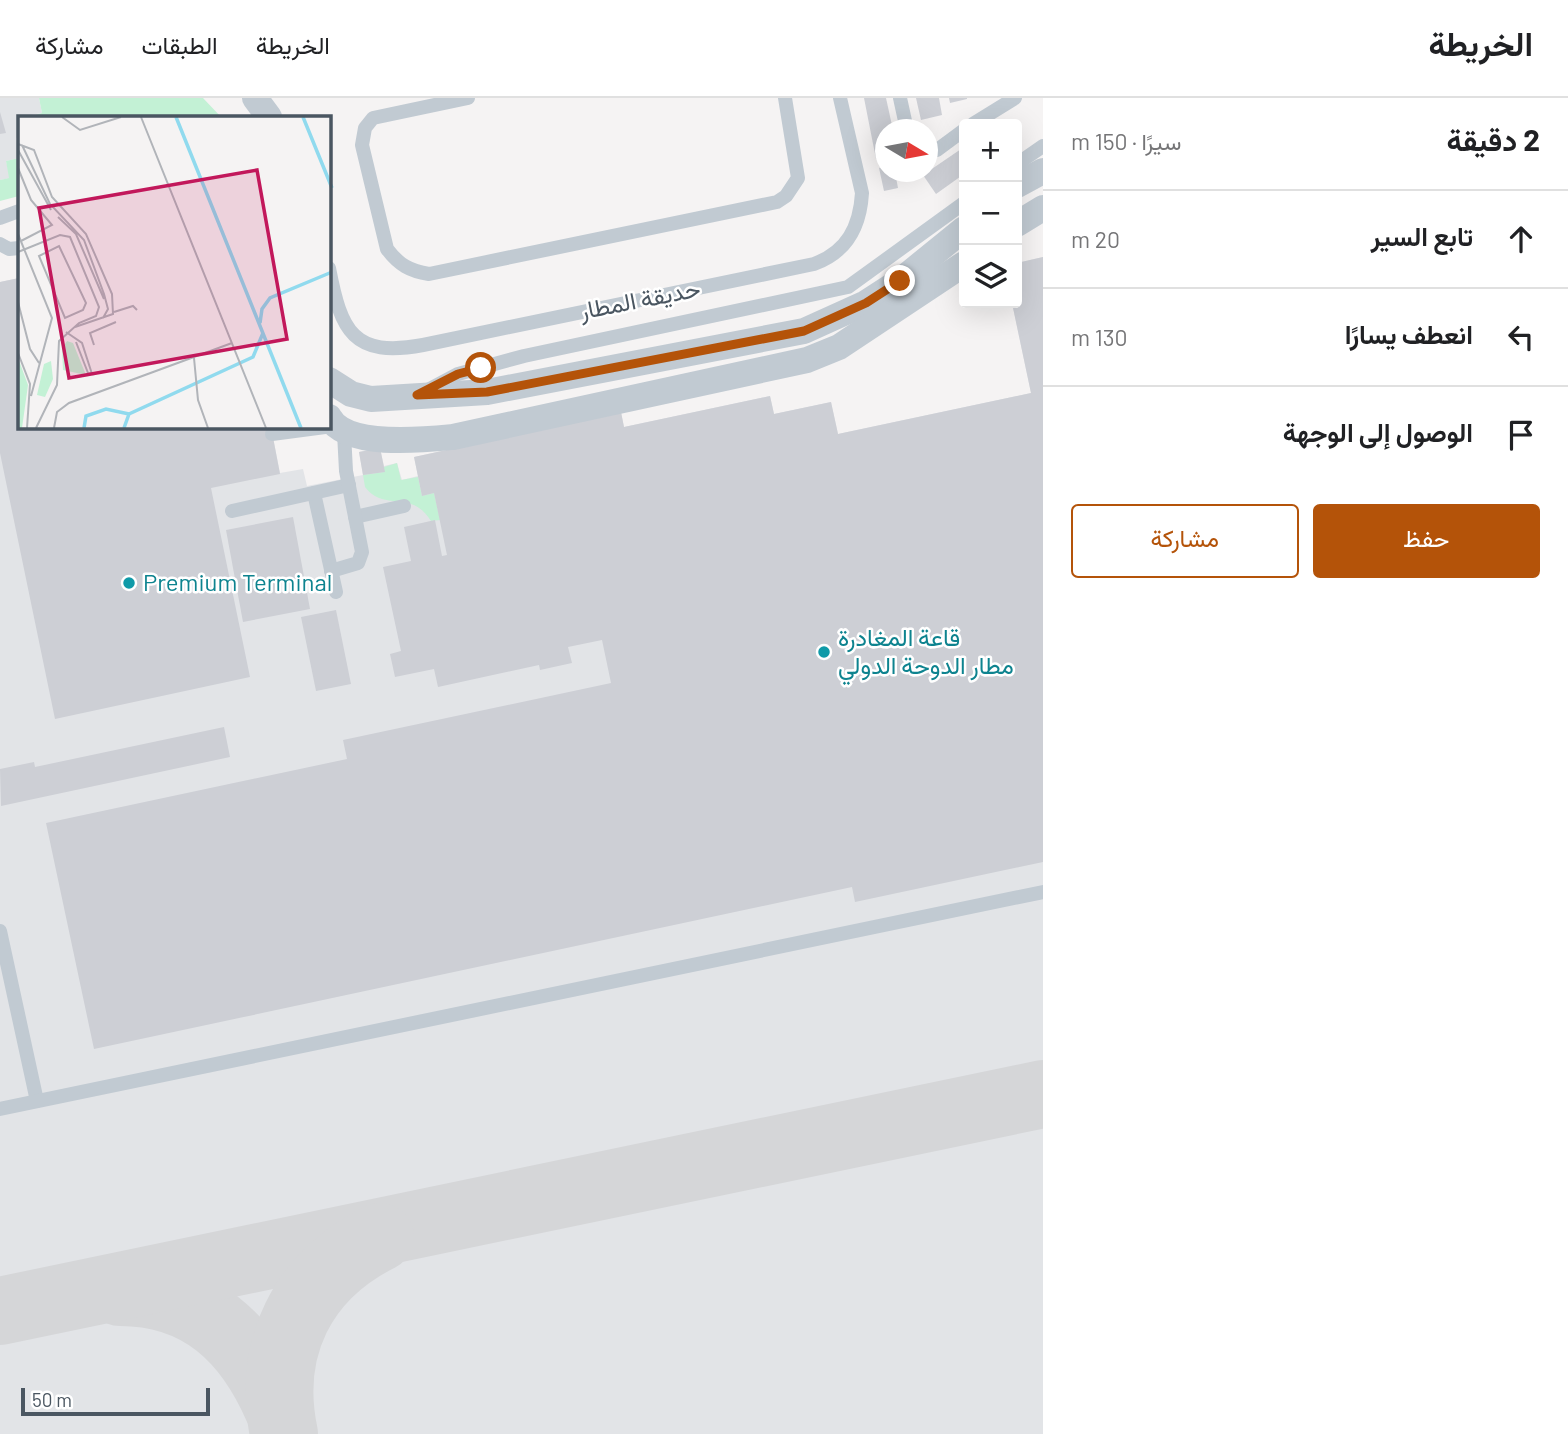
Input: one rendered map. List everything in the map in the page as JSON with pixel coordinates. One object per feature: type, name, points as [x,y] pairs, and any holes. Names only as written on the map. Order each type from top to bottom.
[{"type":"street","points":[[255,98],[268,116]]},
{"type":"street","points":[[1022,182],[1043,171]]},
{"type":"street","points":[[1022,221],[1043,208]]},
{"type":"street","points":[[331,381],[351,394],[371,399],[487,392],[804,331],[866,303],[900,281],[959,233]]},
{"type":"street","points":[[332,426],[409,441],[453,437],[807,360],[839,347],[959,267]]},
{"type":"lane","points":[[411,98],[441,103]]},
{"type":"lane","points":[[468,98],[373,118],[362,137],[387,249],[398,263],[412,272],[429,274],[777,202],[786,196],[798,178],[785,98]]},
{"type":"lane","name":"حديقة المطار","points":[[331,277],[341,320],[352,336],[368,346],[388,349],[423,345],[829,259],[849,239],[861,209],[862,193],[840,98]]},
{"type":"lane","points":[[900,98],[905,119]]},
{"type":"lane","points":[[981,119],[1015,98]]},
{"type":"lane","points":[[938,149],[959,134]]},
{"type":"lane","points":[[1022,161],[1043,146]]},
{"type":"lane","points":[[417,395],[458,374],[524,356],[848,287],[959,207]]},
{"type":"lane","points":[[0,218],[18,211]]},
{"type":"lane","points":[[0,244],[9,249],[18,248]]},
{"type":"lane","points":[[331,571],[352,566],[362,558],[349,485],[332,426]]},
{"type":"lane","points":[[278,431],[300,429]]},
{"type":"lane","points":[[232,511],[349,485]]},
{"type":"lane","points":[[314,493],[336,592]]},
{"type":"lane","points":[[355,517],[404,506]]},
{"type":"lane","points":[[0,1109],[1043,892]]},
{"type":"lane","points":[[0,930],[37,1101]]},
{"type":"shaded area","points":[[0,98],[39,98],[42,113],[18,116],[18,158],[6,161],[10,178],[0,180]]},
{"type":"shaded area","points":[[1043,257],[1043,1434],[0,1434],[0,282],[18,278],[18,429],[271,429],[280,473],[303,469],[307,486],[363,475],[359,452],[380,448],[384,466],[397,463],[402,480],[418,476],[414,457],[621,412],[624,427],[770,396],[774,414],[831,402],[838,434],[1031,393],[1013,308],[1022,308],[1022,262]]},
{"type":"green space","points":[[39,98],[203,98],[220,116],[32,116],[42,113]]},
{"type":"green space","points":[[18,158],[18,196],[0,201],[0,180],[9,178],[6,161]]},
{"type":"green space","points":[[397,463],[401,480],[418,477],[422,496],[434,493],[440,520],[431,521],[415,505],[381,499],[365,487],[363,475],[384,472],[384,467]]},
{"type":"building","points":[[864,98],[886,98],[891,119],[875,119],[875,154]]},
{"type":"building","points":[[916,98],[939,98],[942,115],[921,119]]},
{"type":"building","points":[[949,98],[967,98],[967,99],[950,103]]},
{"type":"building","points":[[0,112],[6,133],[0,134]]},
{"type":"building","points":[[959,150],[959,178],[936,194],[928,182],[938,182],[938,165]]},
{"type":"building","points":[[882,182],[897,182],[898,188],[884,191]]},
{"type":"building","name":"قاعة المغادرة مطار الدوحة الدولي","points":[[1043,257],[1043,862],[855,902],[852,887],[94,1049],[46,823],[347,759],[343,740],[611,683],[602,640],[568,647],[572,663],[540,670],[539,665],[438,687],[434,669],[395,677],[390,654],[401,651],[383,567],[411,561],[404,527],[435,520],[442,556],[447,555],[434,493],[422,496],[414,457],[621,412],[624,427],[770,396],[774,414],[831,402],[838,434],[1031,393],[1013,308],[1022,308],[1022,262]]},
{"type":"building","name":"Premium Terminal","points":[[18,278],[18,429],[271,429],[280,474],[211,488],[250,677],[55,719],[0,453],[0,282]]},
{"type":"building","points":[[380,448],[385,472],[363,475],[359,452]]},
{"type":"building","points":[[293,517],[310,609],[243,622],[226,530]]},
{"type":"building","points":[[336,610],[351,684],[316,691],[301,617]]},
{"type":"building","points":[[224,727],[230,757],[1,806],[0,769],[34,762],[35,767]]},
{"type":"taxiway","points":[[0,1311],[1043,1094]]},
{"type":"taxiway","points":[[284,1434],[280,1372],[286,1344],[296,1318],[311,1294],[330,1272],[353,1253],[380,1237]]},
{"type":"taxiway","points":[[120,1292],[149,1294],[174,1300],[218,1324],[252,1361],[278,1408]]},
{"type":"place","name":"Premium Terminal","points":[[129,583]]},
{"type":"place","name":"قاعة المغادرة مطار الدوحة الدولي","points":[[824,652]]},
{"type":"route","points":[[481,368],[458,374],[417,395],[487,392],[804,331],[866,303],[900,281]]}]
